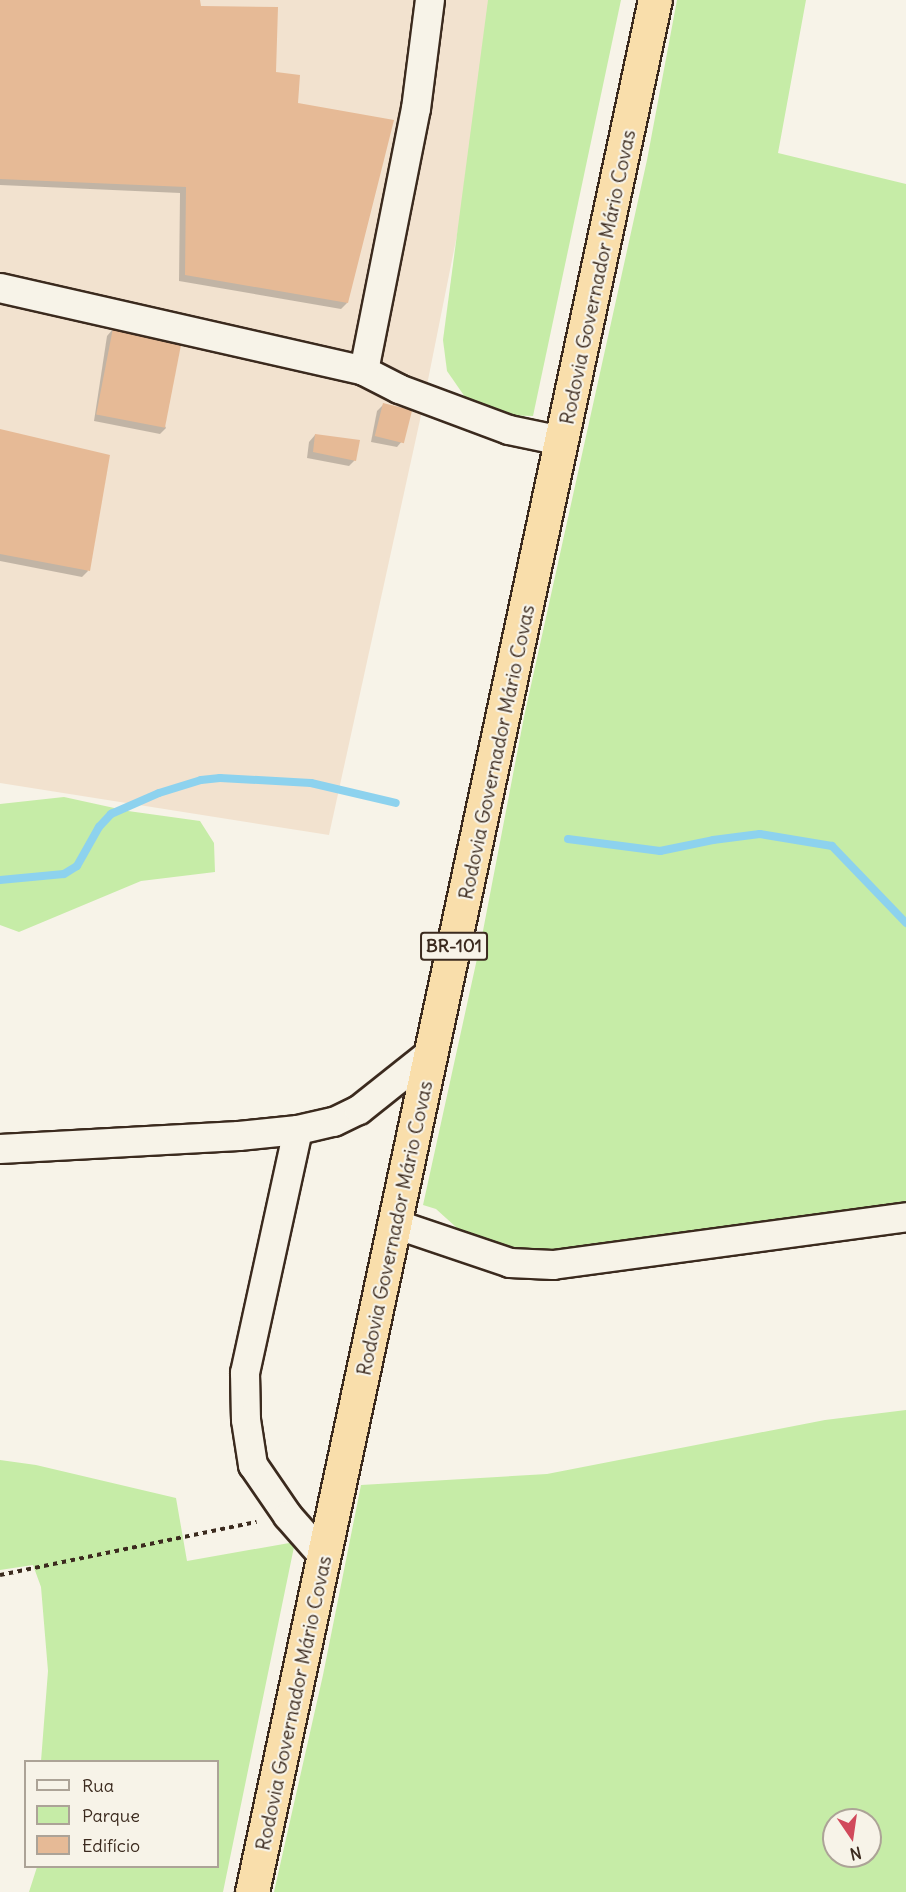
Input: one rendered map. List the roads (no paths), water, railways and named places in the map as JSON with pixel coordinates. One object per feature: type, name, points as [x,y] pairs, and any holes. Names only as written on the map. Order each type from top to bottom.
[{"type":"highway","name":"Rodovia Governador Mário Covas","points":[[252,1892],[655,0]]},
{"type":"street","points":[[364,371],[416,109],[430,0]]},
{"type":"street","points":[[0,288],[364,371],[399,389],[509,430],[562,441]]},
{"type":"street","points":[[0,1149],[227,1137],[298,1130],[334,1122],[359,1110],[432,1052]]},
{"type":"street","points":[[298,1130],[245,1373],[246,1420],[253,1465],[288,1516],[324,1557]]},
{"type":"street","points":[[395,1224],[510,1263],[553,1265],[906,1217]]},
{"type":"waterway","points":[[0,880],[64,874],[77,866],[99,827],[111,814],[159,793],[201,780],[220,778],[311,783],[396,803]]},
{"type":"waterway","points":[[568,839],[660,851],[713,840],[760,834],[832,846],[906,923]]}]
